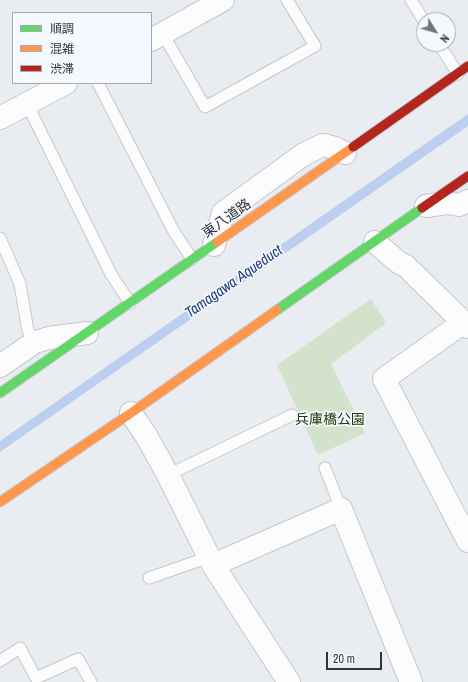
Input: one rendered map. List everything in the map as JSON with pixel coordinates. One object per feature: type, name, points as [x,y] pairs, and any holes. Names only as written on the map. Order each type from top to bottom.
[{"type":"main road","points":[[345,154],[468,66]]},
{"type":"main road","points":[[0,502],[131,414],[468,176]]},
{"type":"main road","name":"東八道路","points":[[0,393],[214,245]]},
{"type":"street","points":[[157,37],[223,0]]},
{"type":"street","points":[[0,118],[64,84]]},
{"type":"street","points":[[214,245],[223,213],[304,154],[323,145],[336,148],[345,154]]},
{"type":"street","points":[[426,206],[447,203],[459,205],[468,201]]},
{"type":"street","points":[[375,242],[398,262],[409,269],[466,324],[384,379],[467,536]]},
{"type":"street","points":[[0,366],[35,342],[49,338],[87,333]]},
{"type":"street","points":[[131,414],[147,437],[168,475],[211,561],[288,682]]},
{"type":"street","points":[[211,561],[341,509],[411,682]]},
{"type":"lane","points":[[157,37],[205,107],[315,46],[287,0]]},
{"type":"lane","points":[[411,0],[418,12]]},
{"type":"lane","points":[[444,52],[458,74]]},
{"type":"lane","points":[[99,84],[173,230],[192,259]]},
{"type":"lane","points":[[27,104],[111,274],[130,303]]},
{"type":"lane","points":[[0,238],[20,284],[28,330],[35,342]]},
{"type":"lane","points":[[168,475],[292,415]]},
{"type":"lane","points":[[325,468],[341,509]]},
{"type":"lane","points":[[149,578],[211,561]]},
{"type":"lane","points":[[0,661],[20,648],[36,678],[78,659],[91,682]]},
{"type":"green space","name":"兵庫橋公園","points":[[371,299],[386,323],[331,364],[365,433],[318,455],[277,365]]},
{"type":"water","name":"Tamagawa Aqueduct","points":[[468,114],[468,126],[0,452],[0,441]]},
{"type":"traffic: fast","points":[[277,310],[422,208]]},
{"type":"traffic: fast","points":[[0,393],[217,242]]},
{"type":"traffic: slow","points":[[217,242],[353,147]]},
{"type":"traffic: slow","points":[[0,502],[131,413],[277,310]]},
{"type":"traffic: jam","points":[[353,147],[468,66]]},
{"type":"traffic: jam","points":[[422,208],[468,176]]}]
